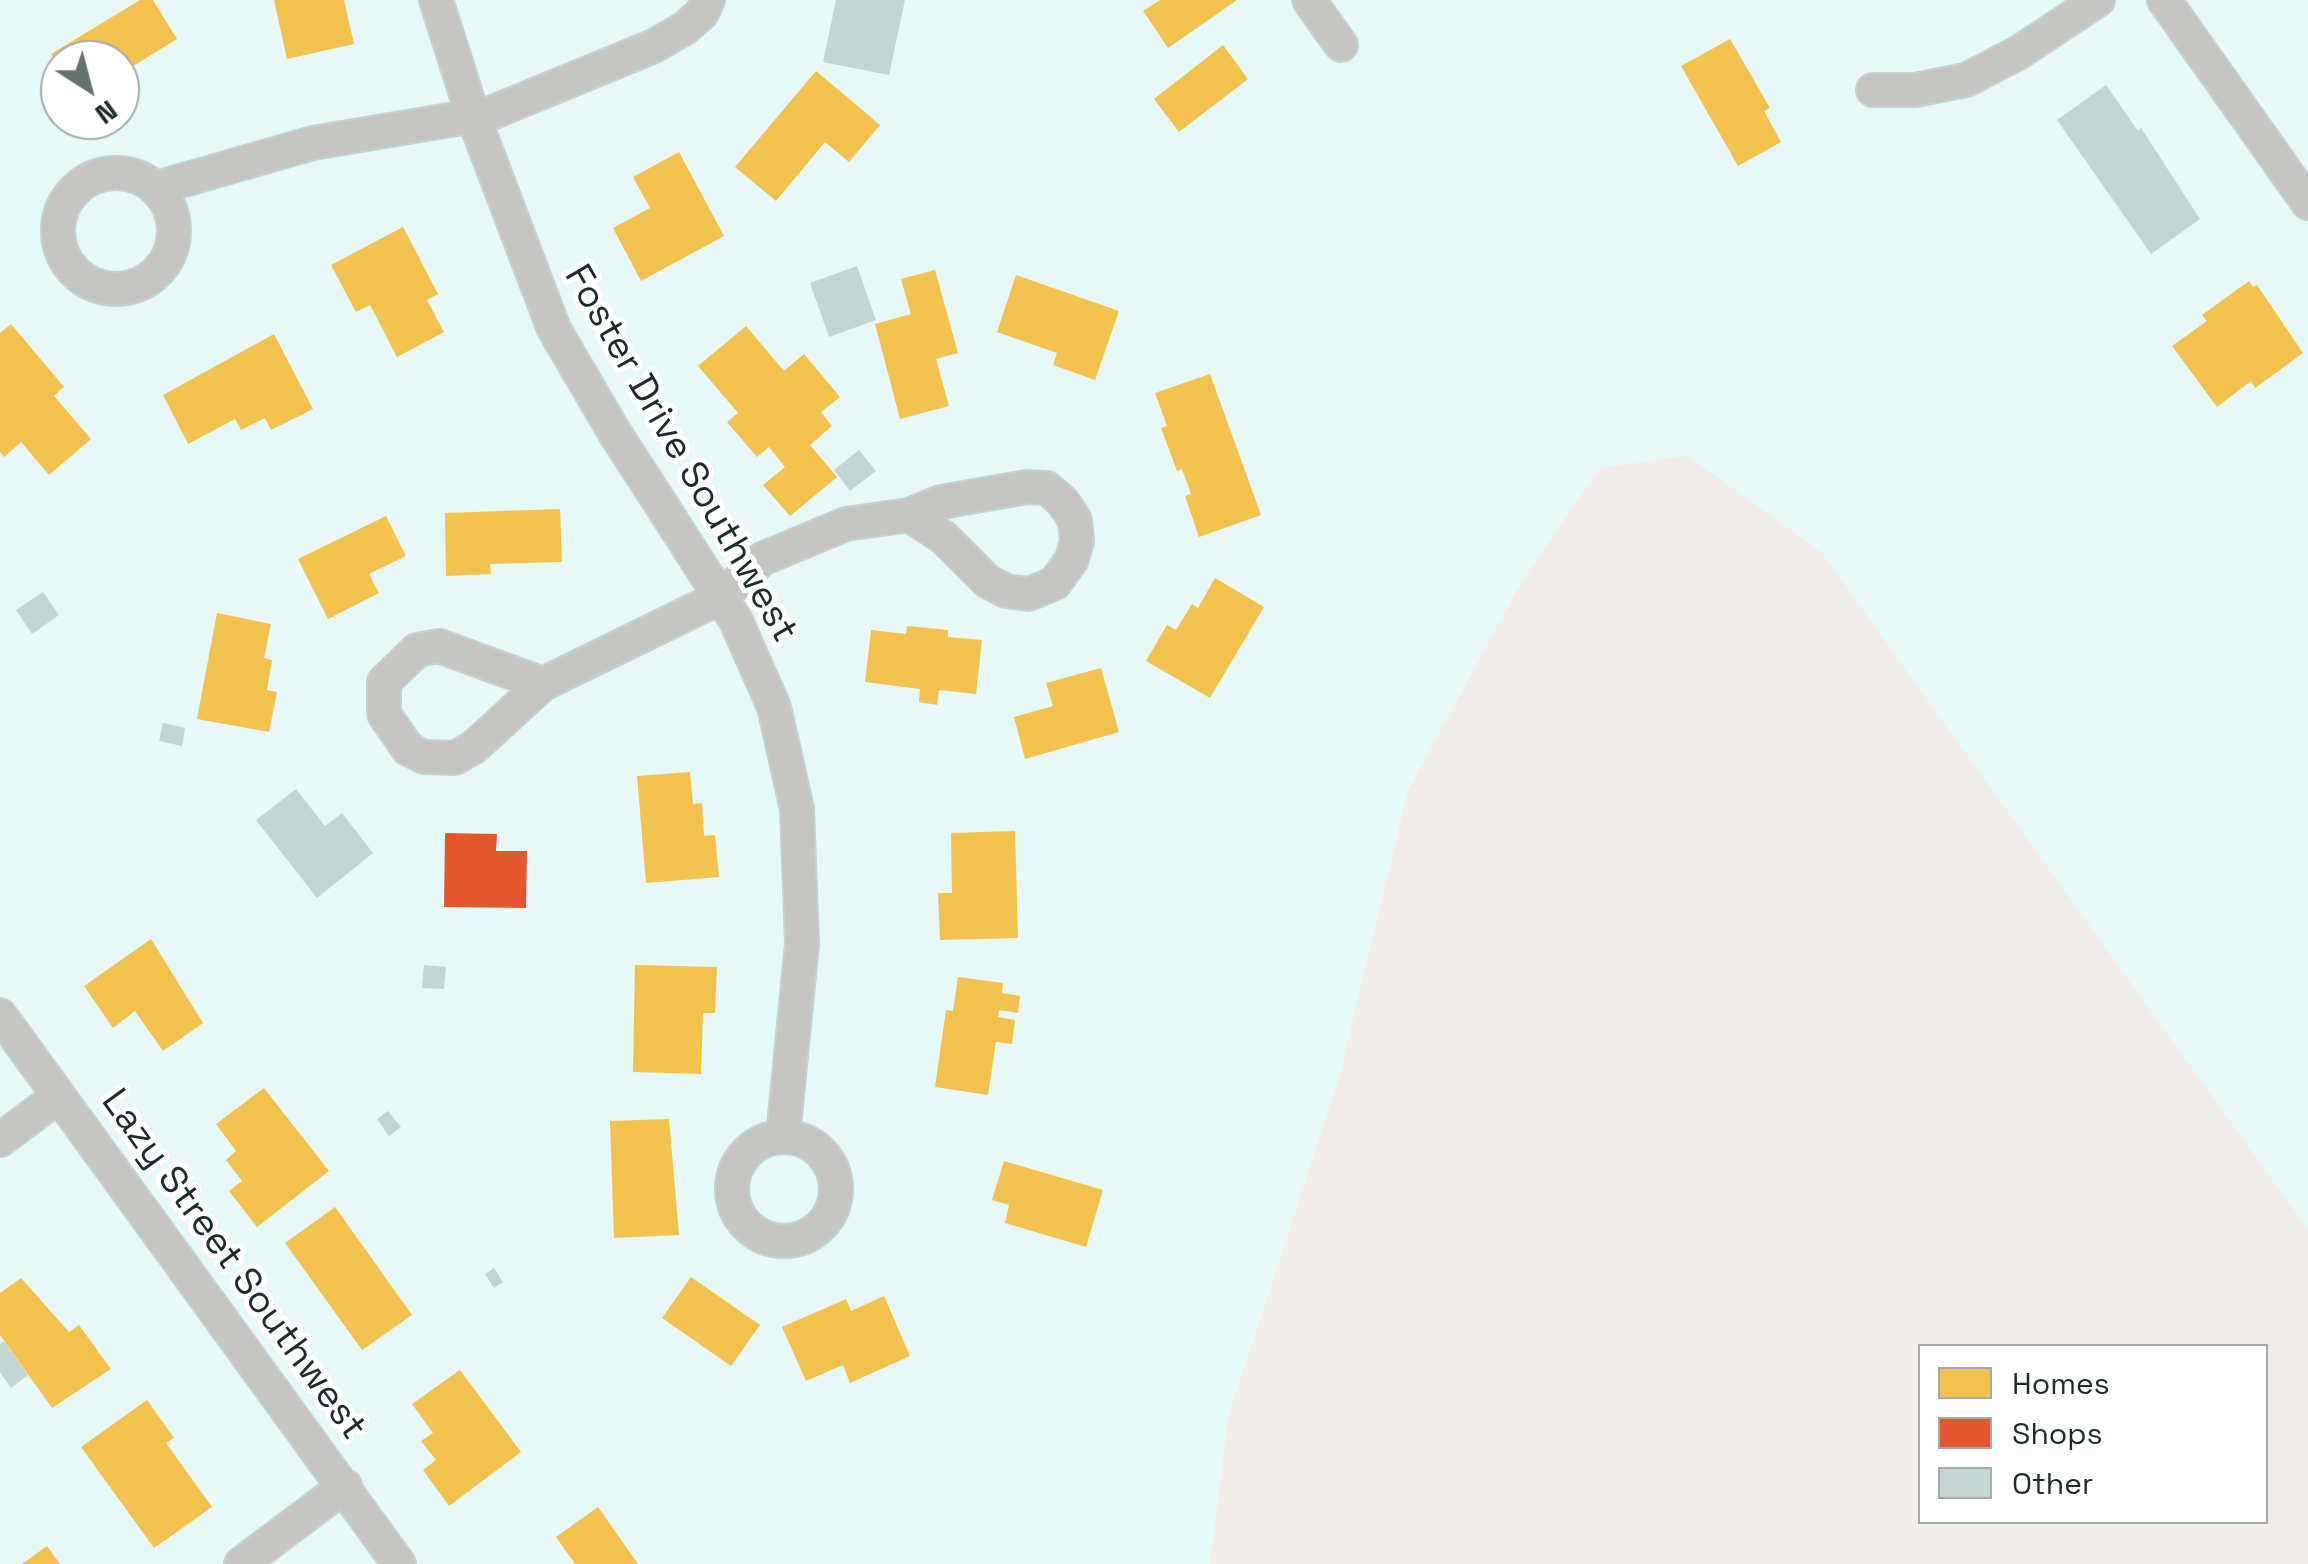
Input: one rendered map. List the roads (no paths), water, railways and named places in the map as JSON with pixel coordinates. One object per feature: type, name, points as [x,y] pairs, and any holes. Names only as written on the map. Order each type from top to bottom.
[{"type":"street","points":[[156,188],[313,143],[473,116],[542,95],[654,46],[693,21],[708,0]]},
{"type":"street","points":[[1309,0],[1341,45]]},
{"type":"street","points":[[1872,90],[1915,90],[1966,80],[2018,53],[2098,0]]},
{"type":"street","points":[[2164,0],[2308,203]]},
{"type":"street","name":"Foster Drive Southwest","points":[[445,3],[473,116],[554,329],[613,430],[721,597],[774,707],[797,809],[802,944],[783,1136]]},
{"type":"street","points":[[542,684],[440,646],[417,650],[384,682],[384,714],[408,749],[424,758],[455,758],[474,746],[542,684],[721,597],[762,559],[846,524],[909,516],[940,502],[1028,487],[1047,488],[1074,520],[1076,541],[1072,559],[1054,582],[1030,594],[1006,591],[970,568],[943,537],[909,516]]},
{"type":"street","name":"Lazy Street Southwest","points":[[0,1015],[399,1564]]},
{"type":"street","points":[[0,1140],[59,1096]]},
{"type":"street","points":[[242,1564],[345,1486]]}]
